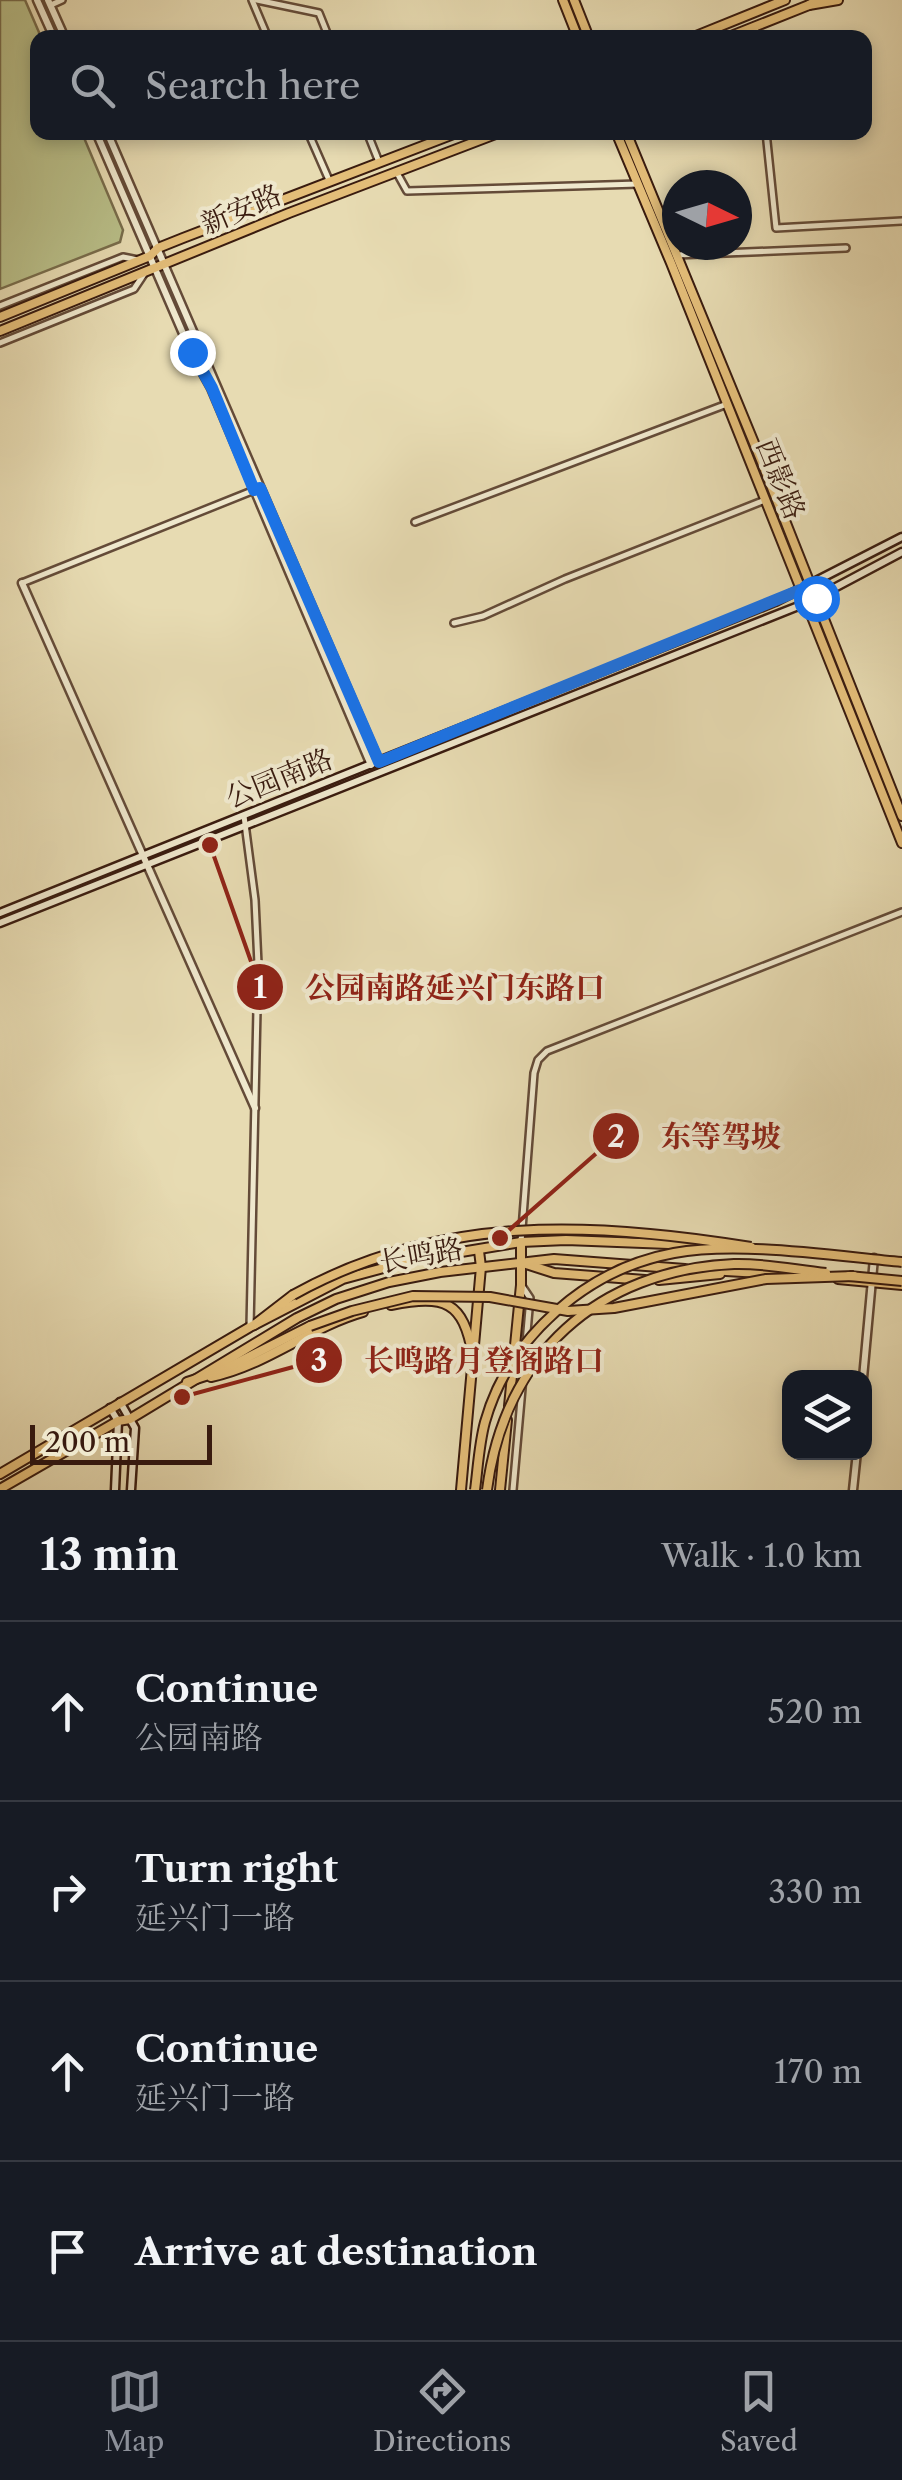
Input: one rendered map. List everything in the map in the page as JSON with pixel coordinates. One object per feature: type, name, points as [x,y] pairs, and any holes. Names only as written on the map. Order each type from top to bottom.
[{"type":"main road","points":[[37,0],[50,30]]},
{"type":"main road","points":[[562,0],[575,30]]},
{"type":"main road","points":[[574,0],[586,30]]},
{"type":"main road","points":[[712,30],[785,0]]},
{"type":"main road","points":[[745,30],[818,0]]},
{"type":"main road","points":[[809,6],[838,0]]},
{"type":"main road","points":[[49,2],[61,30]]},
{"type":"main road","points":[[99,140],[192,352],[257,488]]},
{"type":"main road","points":[[110,140],[375,763]]},
{"type":"main road","name":"新安路","points":[[0,316],[150,256],[158,248],[439,140]]},
{"type":"main road","name":"新安路","points":[[0,332],[479,140]]},
{"type":"main road","name":"西影路","points":[[619,140],[764,500],[805,588],[816,598],[902,816]]},
{"type":"main road","name":"西影路","points":[[629,140],[662,221]]},
{"type":"main road","name":"西影路","points":[[678,260],[805,588],[806,603],[902,843]]},
{"type":"main road","name":"公园南路","points":[[245,820],[805,588],[902,536]]},
{"type":"main road","name":"公园南路","points":[[0,922],[245,820],[806,603],[902,552]]},
{"type":"main road","points":[[22,583],[254,1108]]},
{"type":"main road","name":"公园南路","points":[[0,912],[146,860]]},
{"type":"main road","points":[[252,1326],[293,1294],[388,1253],[430,1241],[510,1229],[589,1229],[712,1240],[785,1252]]},
{"type":"main road","name":"长鸣路","points":[[0,1474],[252,1326],[343,1280],[413,1260],[521,1242],[566,1240],[736,1246],[902,1261]]},
{"type":"main road","points":[[501,1490],[521,1285],[521,1242]]},
{"type":"main road","points":[[460,1490],[480,1251]]},
{"type":"main road","points":[[476,1490],[481,1439],[501,1383],[520,1350],[588,1285],[648,1259],[675,1252],[785,1252],[902,1261]]},
{"type":"main road","points":[[864,1370],[874,1257]]},
{"type":"main road","points":[[521,1262],[554,1273],[654,1280],[749,1272],[902,1283]]},
{"type":"main road","name":"长鸣路","points":[[0,1489],[118,1421],[130,1419],[187,1382],[336,1299],[390,1282],[521,1262]]},
{"type":"main road","points":[[487,1490],[495,1441],[520,1384],[542,1352],[570,1324],[605,1300],[650,1278],[739,1264],[902,1283]]},
{"type":"main road","points":[[187,1382],[221,1371],[310,1326],[414,1296],[490,1297],[568,1311],[614,1308],[766,1279],[854,1276]]},
{"type":"main road","points":[[187,1382],[231,1373],[341,1319],[413,1301],[441,1301],[454,1307],[462,1317],[473,1356]]},
{"type":"main road","points":[[120,1402],[135,1428],[131,1490]]},
{"type":"main road","points":[[110,1408],[118,1421],[115,1490]]},
{"type":"main road","points":[[854,1490],[856,1460]]},
{"type":"street","points":[[49,2],[62,0]]},
{"type":"street","points":[[254,0],[265,30]]},
{"type":"street","points":[[254,0],[320,13],[326,30]]},
{"type":"street","points":[[755,26],[755,30]]},
{"type":"street","points":[[311,140],[329,182]]},
{"type":"street","points":[[371,140],[380,164]]},
{"type":"street","points":[[767,140],[776,228],[902,221]]},
{"type":"street","points":[[397,171],[407,191],[638,184]]},
{"type":"street","points":[[752,252],[846,248]]},
{"type":"street","points":[[0,306],[122,257],[140,260]]},
{"type":"street","points":[[0,342],[134,288],[144,274]]},
{"type":"street","points":[[415,522],[727,404]]},
{"type":"street","points":[[22,583],[257,488]]},
{"type":"street","points":[[454,623],[483,616],[764,500]]},
{"type":"street","points":[[245,820],[258,964],[252,1326]]},
{"type":"street","points":[[521,1242],[534,1073],[538,1060],[547,1051],[902,912]]},
{"type":"street","points":[[513,1490],[530,1298],[521,1285]]},
{"type":"green space","points":[[0,0],[25,0],[38,30],[30,30],[30,140],[85,140],[123,230],[120,242],[0,289]]},
{"type":"place","name":"公园南路延兴门东路口","points":[[210,845]]},
{"type":"place","name":"东等驾坡","points":[[500,1238]]},
{"type":"place","name":"长鸣路月登阁路口","points":[[182,1397]]},
{"type":"route","points":[[192,352],[212,388],[254,490],[260,488],[379,762],[800,590],[806,603],[816,598]]}]
